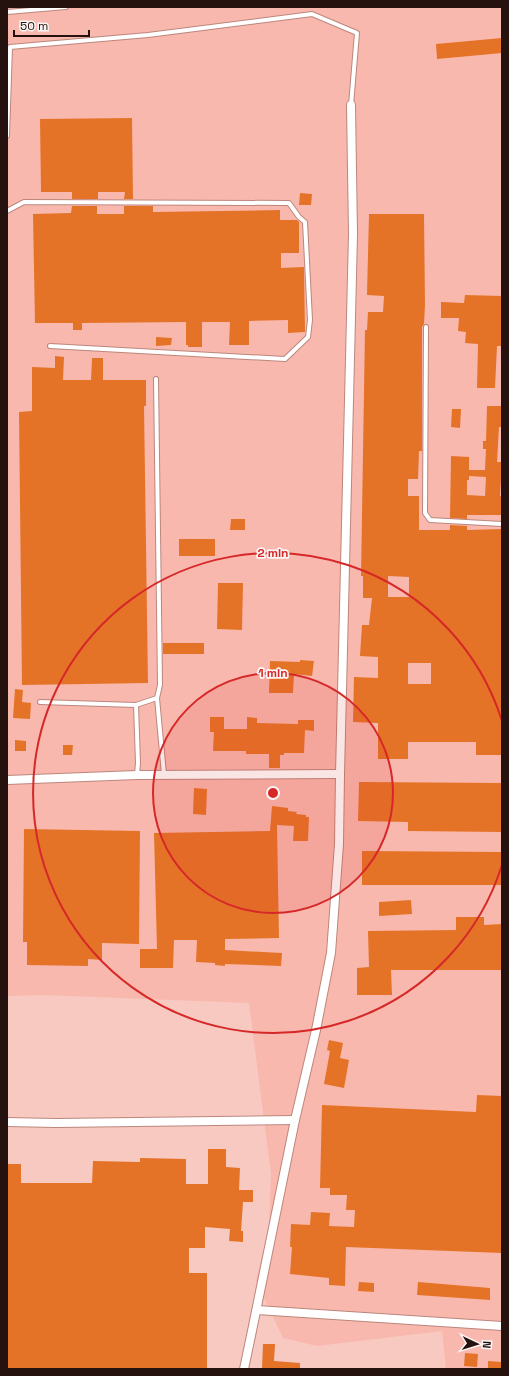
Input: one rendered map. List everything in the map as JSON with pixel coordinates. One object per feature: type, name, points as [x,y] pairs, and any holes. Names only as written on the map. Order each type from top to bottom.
[{"type":"street","points":[[244,1369],[261,1310],[295,1120],[316,1030],[331,952],[339,844],[353,234],[351,105]]},
{"type":"street","points":[[7,780],[137,775],[340,774]]},
{"type":"street","points":[[7,1122],[56,1123],[295,1120]]},
{"type":"street","points":[[261,1310],[502,1326]]},
{"type":"lane","points":[[7,12],[66,7]]},
{"type":"lane","points":[[7,136],[10,47],[148,35],[312,14],[357,33],[351,105]]},
{"type":"lane","points":[[7,211],[24,202],[289,202],[299,217],[305,222],[310,320],[308,337],[285,359],[50,346]]},
{"type":"lane","points":[[426,327],[426,513],[430,520],[502,524]]},
{"type":"lane","points":[[156,379],[160,685],[157,698],[164,775]]},
{"type":"lane","points":[[40,702],[136,705],[157,698]]},
{"type":"lane","points":[[136,705],[137,775]]},
{"type":"shaded area","points":[[7,7],[502,7],[502,1369],[446,1369],[442,1331],[317,1346],[283,1338],[256,1281],[269,1228],[271,1174],[249,1003],[43,995],[7,996]]},
{"type":"building","points":[[502,38],[502,53],[437,59],[436,44]]},
{"type":"building","points":[[132,118],[133,199],[124,199],[125,192],[98,192],[98,199],[72,199],[72,192],[41,192],[40,119]]},
{"type":"building","points":[[300,193],[312,194],[311,205],[299,205]]},
{"type":"building","points":[[72,206],[97,206],[97,214],[124,214],[124,206],[153,206],[153,212],[280,210],[280,220],[297,220],[299,222],[299,253],[281,253],[281,268],[304,267],[305,332],[288,333],[288,320],[249,321],[249,345],[229,345],[230,322],[202,322],[202,347],[188,347],[188,345],[186,345],[186,322],[82,323],[82,330],[73,330],[73,323],[35,323],[33,214],[71,213]]},
{"type":"building","points":[[369,214],[424,214],[425,305],[424,324],[422,327],[422,451],[419,451],[418,479],[408,479],[408,496],[419,496],[419,530],[450,530],[450,525],[467,526],[467,530],[502,529],[502,755],[476,755],[476,742],[408,742],[408,759],[378,759],[378,723],[353,722],[354,677],[378,678],[378,657],[360,656],[362,625],[369,625],[372,598],[363,598],[363,576],[361,576],[365,330],[367,330],[368,312],[383,312],[384,296],[367,295]],"holes":[[[388,576],[409,577],[409,597],[388,597]],[[408,663],[431,663],[431,684],[408,684]]]},
{"type":"building","points":[[465,295],[502,296],[502,346],[497,346],[495,388],[477,388],[478,344],[465,343],[466,332],[458,331],[459,318],[441,318],[441,302],[464,303]]},
{"type":"building","points":[[156,337],[172,338],[171,345],[156,346]]},
{"type":"building","points":[[55,356],[64,357],[63,380],[91,380],[92,358],[103,358],[103,380],[146,380],[146,406],[144,406],[148,683],[22,685],[19,412],[32,411],[32,367],[55,368]]},
{"type":"building","points":[[487,406],[502,406],[502,427],[499,427],[497,462],[502,462],[500,496],[502,496],[502,515],[467,515],[467,519],[450,518],[451,456],[469,457],[469,470],[485,470],[486,449],[483,449],[483,441],[486,441]],"holes":[[[469,476],[486,477],[485,496],[467,495],[467,480],[469,480]]]},
{"type":"building","points":[[452,409],[461,409],[460,428],[451,427]]},
{"type":"building","points":[[231,519],[245,519],[245,530],[230,530]]},
{"type":"building","points":[[179,539],[215,539],[215,556],[179,556]]},
{"type":"building","points":[[218,583],[243,583],[242,630],[217,629]]},
{"type":"building","points":[[163,643],[204,643],[204,654],[163,654]]},
{"type":"building","points":[[300,660],[314,661],[312,676],[294,674],[293,693],[269,693],[270,661],[300,662]]},
{"type":"building","points":[[15,689],[23,690],[22,702],[31,703],[30,719],[13,718]]},
{"type":"building","points":[[210,717],[224,717],[224,729],[247,729],[247,717],[257,718],[257,723],[298,724],[298,720],[314,720],[314,731],[305,730],[304,753],[284,753],[284,755],[280,755],[280,768],[269,768],[269,754],[246,754],[246,751],[213,751],[214,732],[210,732]]},
{"type":"building","points":[[15,740],[26,741],[26,751],[15,751]]},
{"type":"building","points":[[63,745],[73,745],[72,755],[63,755]]},
{"type":"building","points":[[359,782],[502,783],[502,832],[408,831],[408,822],[358,821]]},
{"type":"building","points":[[194,788],[207,789],[206,815],[193,814]]},
{"type":"building","points":[[272,806],[288,808],[288,811],[297,812],[296,814],[306,815],[306,817],[309,817],[308,841],[293,841],[294,826],[277,825],[279,938],[225,939],[225,950],[282,953],[281,966],[225,964],[225,966],[215,965],[215,963],[196,962],[197,940],[174,940],[173,968],[140,968],[140,949],[157,949],[154,833],[270,831]]},
{"type":"building","points":[[24,829],[140,831],[139,944],[102,943],[102,960],[88,959],[88,966],[27,965],[27,942],[23,942]]},
{"type":"building","points":[[362,851],[502,852],[502,885],[362,885]]},
{"type":"building","points":[[411,900],[412,914],[379,916],[379,902]]},
{"type":"building","points":[[456,917],[484,917],[484,925],[502,924],[502,970],[391,970],[392,995],[357,995],[357,968],[369,967],[368,931],[456,930]]},
{"type":"building","points":[[329,1040],[343,1043],[340,1058],[349,1060],[344,1088],[324,1084],[330,1051],[327,1050]]},
{"type":"building","points":[[477,1095],[502,1096],[502,1253],[346,1247],[345,1286],[329,1285],[329,1278],[290,1274],[292,1247],[290,1247],[291,1224],[310,1225],[311,1212],[330,1213],[329,1226],[354,1227],[355,1210],[346,1210],[347,1195],[330,1195],[330,1188],[320,1188],[322,1105],[476,1112]]},
{"type":"building","points":[[208,1149],[226,1149],[226,1167],[240,1168],[239,1190],[253,1190],[253,1202],[243,1202],[241,1231],[243,1231],[243,1242],[229,1241],[230,1229],[205,1227],[205,1248],[189,1248],[189,1273],[207,1273],[207,1369],[7,1369],[7,1164],[21,1164],[21,1183],[92,1183],[93,1161],[140,1162],[140,1158],[186,1159],[186,1184],[208,1184]]},
{"type":"building","points":[[359,1282],[374,1283],[374,1292],[358,1291]]},
{"type":"building","points":[[418,1282],[490,1288],[490,1300],[417,1295]]},
{"type":"building","points":[[263,1344],[275,1344],[274,1361],[300,1363],[300,1369],[262,1369]]},
{"type":"building","points":[[465,1353],[478,1354],[477,1367],[464,1366]]},
{"type":"building","points":[[488,1361],[502,1362],[502,1369],[488,1369]]}]
